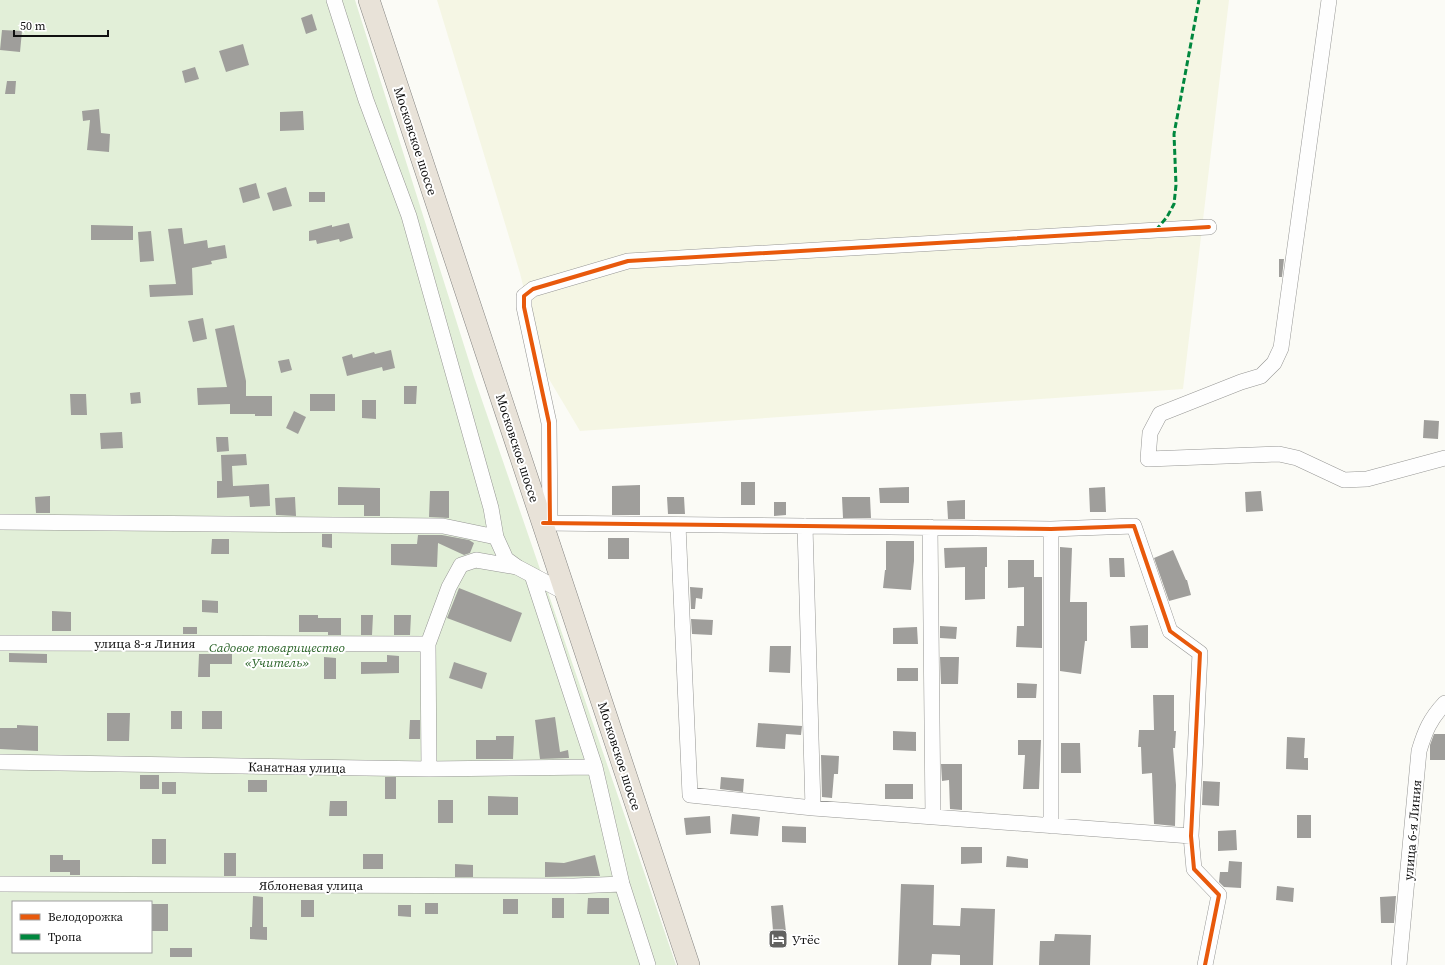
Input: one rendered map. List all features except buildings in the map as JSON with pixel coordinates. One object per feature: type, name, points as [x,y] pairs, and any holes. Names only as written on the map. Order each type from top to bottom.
[{"type":"highway","name":"Московское шоссе","points":[[369,0],[546,523],[566,593],[689,965]]},
{"type":"street","points":[[334,0],[366,100],[409,216],[491,508],[496,537],[506,558],[517,567],[566,593]]},
{"type":"street","points":[[1329,0],[1281,348],[1274,363],[1262,376],[1241,382],[1160,414],[1150,434],[1148,459],[1279,454],[1297,458],[1344,480],[1368,479],[1445,458]]},
{"type":"street","points":[[1205,965],[1219,895],[1194,869],[1191,836],[1200,653],[1170,631],[1134,526],[1051,529],[546,523],[549,423],[524,307],[524,296],[533,289],[628,261],[1209,227]]},
{"type":"street","points":[[0,522],[443,526],[496,537]]},
{"type":"street","points":[[678,525],[690,795],[813,808],[1191,836]]},
{"type":"street","points":[[805,526],[813,808]]},
{"type":"street","points":[[930,527],[933,817]]},
{"type":"street","points":[[1051,529],[1051,826]]},
{"type":"street","points":[[429,769],[428,644],[449,587],[461,565],[476,560],[517,567]]},
{"type":"street","points":[[532,575],[595,767],[622,884],[648,965]]},
{"type":"street","name":"улица 8-я Линия","points":[[0,643],[428,644]]},
{"type":"street","name":"улица 6-я Линия","points":[[1399,965],[1419,751],[1425,731],[1434,714],[1445,703]]},
{"type":"street","name":"Канатная улица","points":[[0,762],[429,769],[595,767]]},
{"type":"street","name":"Яблоневая улица","points":[[0,884],[574,886],[622,884]]},
{"type":"green space","name":"Садовое товарищество «Учитель»","points":[[0,0],[355,0],[474,377],[676,965],[0,965]]},
{"type":"green space","points":[[437,0],[1229,0],[1183,389],[580,431],[543,369],[520,273]]},
{"type":"marked path","points":[[1156,230],[1167,217],[1174,204],[1176,185],[1174,134],[1199,0]]},
{"type":"cycle path","points":[[550,523],[549,423],[524,307],[524,296],[533,289],[628,261],[1209,227]]},
{"type":"cycle path","points":[[543,523],[1051,529],[1134,526],[1170,631],[1200,653],[1191,836],[1194,869],[1219,895],[1205,965]]},
{"type":"place","name":"Утёс","points":[[778,939]]}]
